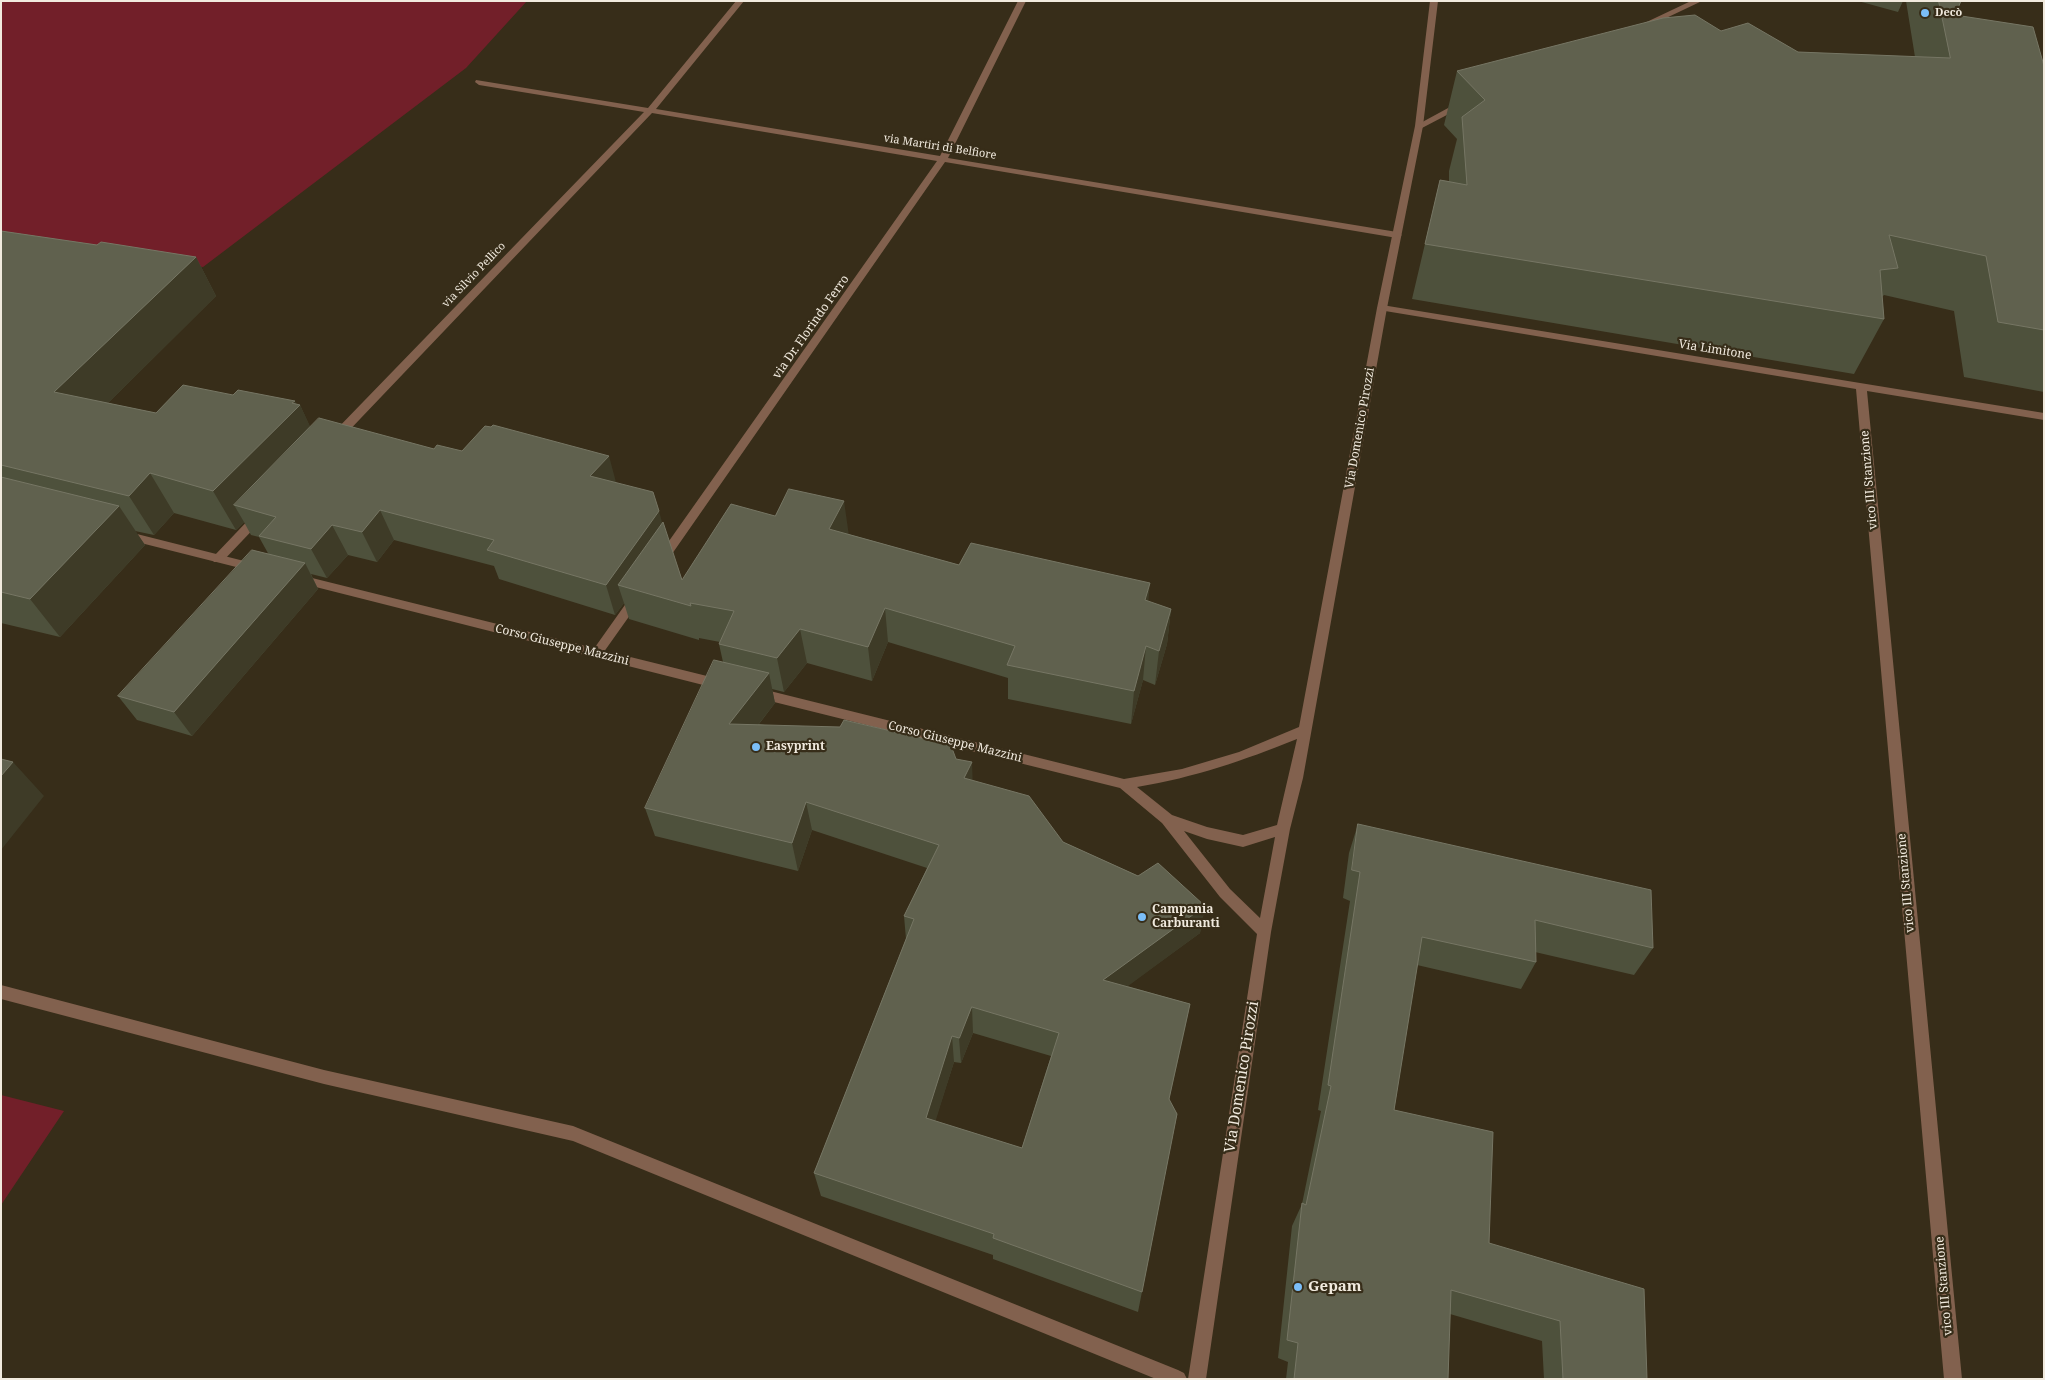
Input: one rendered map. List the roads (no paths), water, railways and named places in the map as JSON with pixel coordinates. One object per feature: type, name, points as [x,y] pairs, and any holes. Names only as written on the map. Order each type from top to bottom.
[{"type":"street","name":"via Silvio Pellico","points":[[328,445],[650,110],[740,1]]},
{"type":"street","name":"via Dr. Florindo Ferro","points":[[654,572],[943,159],[1022,1]]},
{"type":"street","name":"Via Domenico Pirozzi","points":[[1196,1379],[1264,932],[1283,828],[1296,778],[1382,308],[1419,126],[1434,1]]},
{"type":"street","points":[[1631,31],[1698,1]]},
{"type":"street","name":"via Martiri di Belfiore","points":[[479,82],[1397,235]]},
{"type":"street","points":[[1419,126],[1470,100]]},
{"type":"street","name":"Via Limitone","points":[[1382,308],[2044,418]]},
{"type":"street","name":"vico III Stanzione","points":[[1861,387],[1952,1379]]},
{"type":"street","points":[[218,559],[266,509]]},
{"type":"street","points":[[115,532],[267,571]]},
{"type":"street","name":"Corso Giuseppe Mazzini","points":[[286,576],[731,686]]},
{"type":"street","points":[[597,653],[642,588]]},
{"type":"street","name":"Corso Giuseppe Mazzini","points":[[750,691],[1124,784],[1182,774],[1216,764],[1242,756],[1304,731]]},
{"type":"street","name":"Corso Giuseppe Mazzini","points":[[1124,784],[1168,819],[1225,893],[1264,932]]},
{"type":"street","name":"Corso Giuseppe Mazzini","points":[[1168,819],[1207,833],[1243,841],[1283,828]]},
{"type":"street","points":[[1,992],[324,1077],[573,1134],[1178,1379]]},
{"type":"place","name":"Decò","points":[[1925,13]]},
{"type":"place","name":"Easyprint","points":[[756,747]]},
{"type":"place","name":"Campania Carburanti","points":[[1142,917]]},
{"type":"place","name":"Gepam","points":[[1298,1287]]}]
